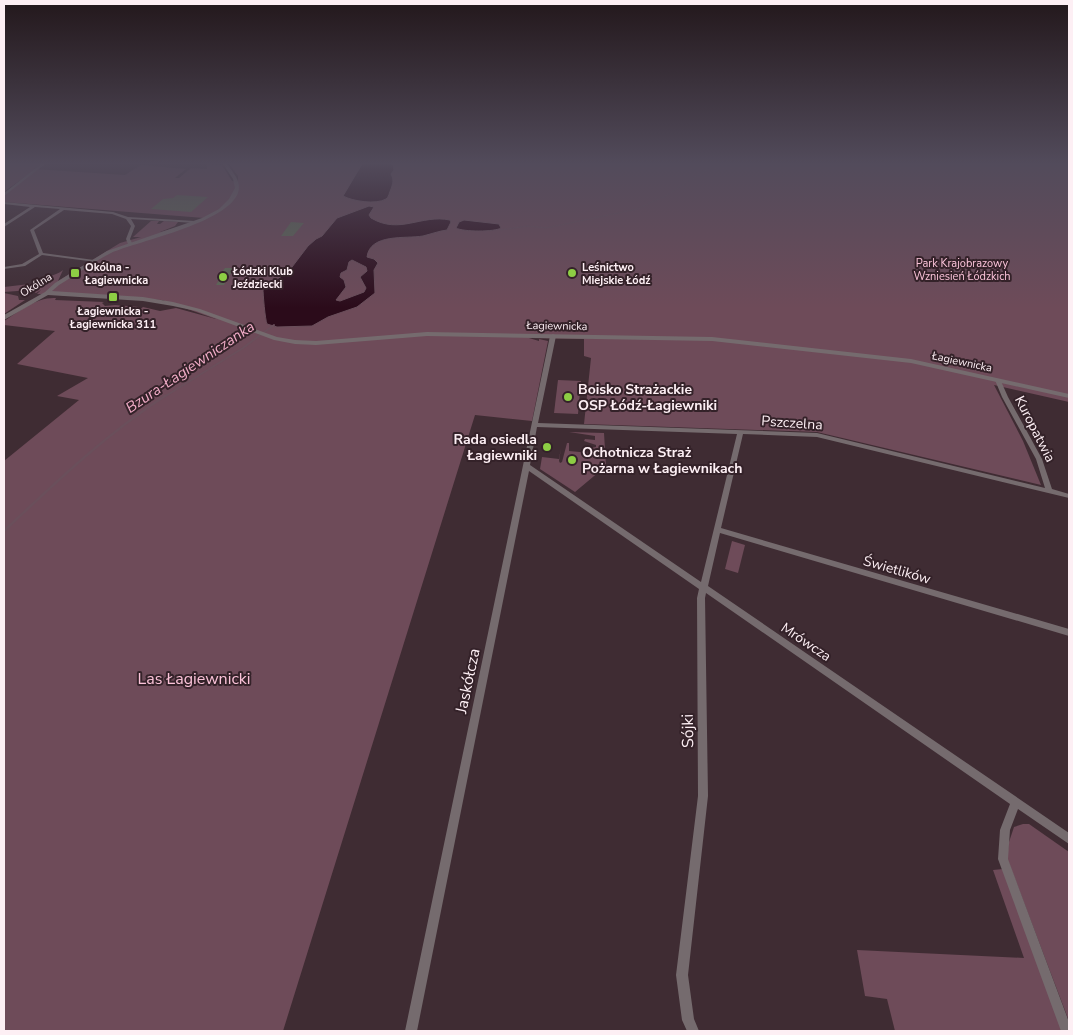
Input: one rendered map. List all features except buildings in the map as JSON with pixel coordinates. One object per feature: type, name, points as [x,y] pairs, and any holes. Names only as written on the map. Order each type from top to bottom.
[{"type":"street","points":[[4,226],[25,212]]},
{"type":"street","points":[[41,254],[32,230],[59,212]]},
{"type":"street","points":[[104,212],[128,218],[195,222]]},
{"type":"street","name":"Okólna","points":[[4,318],[47,293],[57,284],[94,260],[130,243],[195,222],[217,212]]},
{"type":"street","points":[[128,218],[133,226],[128,240],[130,243]]},
{"type":"street","points":[[4,268],[23,264],[41,254],[94,260]]},
{"type":"street","name":"Łagiewnicka","points":[[47,293],[164,302],[198,310],[266,335],[287,341],[304,343],[410,335],[696,338],[888,358],[1069,396]]},
{"type":"street","name":"Jaskółcza","points":[[411,1031],[554,336]]},
{"type":"street","name":"Kuropatwia","points":[[998,380],[1038,459],[1049,490]]},
{"type":"street","name":"Pszczelna","points":[[536,426],[817,436],[1069,496]]},
{"type":"street","name":"Sójki","points":[[693,1031],[688,1020],[682,975],[703,796],[700,608],[741,432]]},
{"type":"street","name":"Mrówcza","points":[[528,467],[1069,839]]},
{"type":"street","name":"Świetlików","points":[[718,530],[1069,633]]},
{"type":"street","points":[[1016,802],[1005,830],[1003,859],[1067,1031]]},
{"type":"green space","name":"Las Łagiewnicki","points":[[133,212],[1069,212],[1069,402],[994,385],[1023,441],[1041,485],[817,432],[584,424],[591,358],[584,356],[584,339],[529,338],[548,341],[532,421],[475,415],[283,1031],[4,1031],[4,461],[79,400],[57,396],[88,378],[17,364],[55,331],[4,325],[4,321],[35,302],[49,298],[56,298],[55,300],[104,302],[102,303],[105,306],[139,307],[139,310],[143,307],[160,311],[176,308],[216,319],[162,300],[37,294],[41,290],[36,293],[31,290],[4,292],[4,287],[38,283],[63,270],[58,281],[120,243],[141,237],[133,237],[151,221],[159,221],[157,224],[164,221],[178,222],[175,226],[160,232],[201,221],[204,218]]},
{"type":"green space","points":[[4,293],[18,296],[19,300],[25,300],[4,314]]},
{"type":"green space","name":"Boisko Strażackie OSP Łódź-Łagiewniki","points":[[558,380],[581,381],[578,414],[554,413]]},
{"type":"green space","points":[[569,432],[604,433],[606,466],[575,492],[540,469],[542,457],[559,459],[561,448],[559,461],[560,463],[562,462],[567,443],[569,443],[569,451],[590,453],[591,448],[596,447],[596,445],[584,441],[585,439],[595,440],[595,436]]},
{"type":"green space","points":[[732,541],[745,545],[738,573],[725,569]]},
{"type":"green space","points":[[1029,824],[1069,852],[1069,1021],[1007,858],[1009,842],[1014,827]]},
{"type":"green space","points":[[1003,869],[1063,1031],[895,1031],[887,999],[865,996],[857,950],[1024,958],[993,870]]},
{"type":"shaded area","points":[[352,212],[371,212],[369,215],[371,218],[392,225],[439,219],[450,220],[451,222],[447,230],[423,236],[390,239],[375,244],[370,249],[367,257],[374,259],[378,263],[374,270],[375,293],[357,307],[328,317],[312,326],[277,327],[267,324],[263,289],[289,271],[308,246],[322,236],[337,218]],"holes":[[[352,260],[366,267],[367,271],[360,277],[366,288],[364,292],[340,301],[336,300],[346,287],[344,280],[340,277],[341,273],[347,270],[349,262]]]},
{"type":"shaded area","points":[[464,220],[499,224],[501,228],[479,231],[456,228],[459,222]]},
{"type":"waterway","points":[[500,230],[528,226],[546,228],[621,212]]},
{"type":"waterway","name":"Bzura-Łagiewniczanka","points":[[164,397],[243,348],[274,325]]},
{"type":"waterway","name":"Bzura-Łagiewniczanka","points":[[4,531],[62,477],[122,426],[165,396]]},
{"type":"place","name":"Okólna - Łagiewnicka","points":[[75,273]]},
{"type":"place","name":"Leśnictwo Miejskie Łódź","points":[[572,273]]},
{"type":"place","name":"Łódzki Klub Jeździecki","points":[[223,277]]},
{"type":"place","name":"Łagiewnicka - Łagiewnicka 311","points":[[113,297]]},
{"type":"place","name":"Boisko Strażackie OSP Łódź-Łagiewniki","points":[[568,397]]},
{"type":"place","name":"Rada osiedla Łagiewniki","points":[[547,447]]},
{"type":"place","name":"Ochotnicza Straż Pożarna w Łagiewnikach","points":[[572,460]]},
{"type":"park label","name":"Park Krajobrazowy Wzniesień Łódzkich","points":[[962,269]]}]
